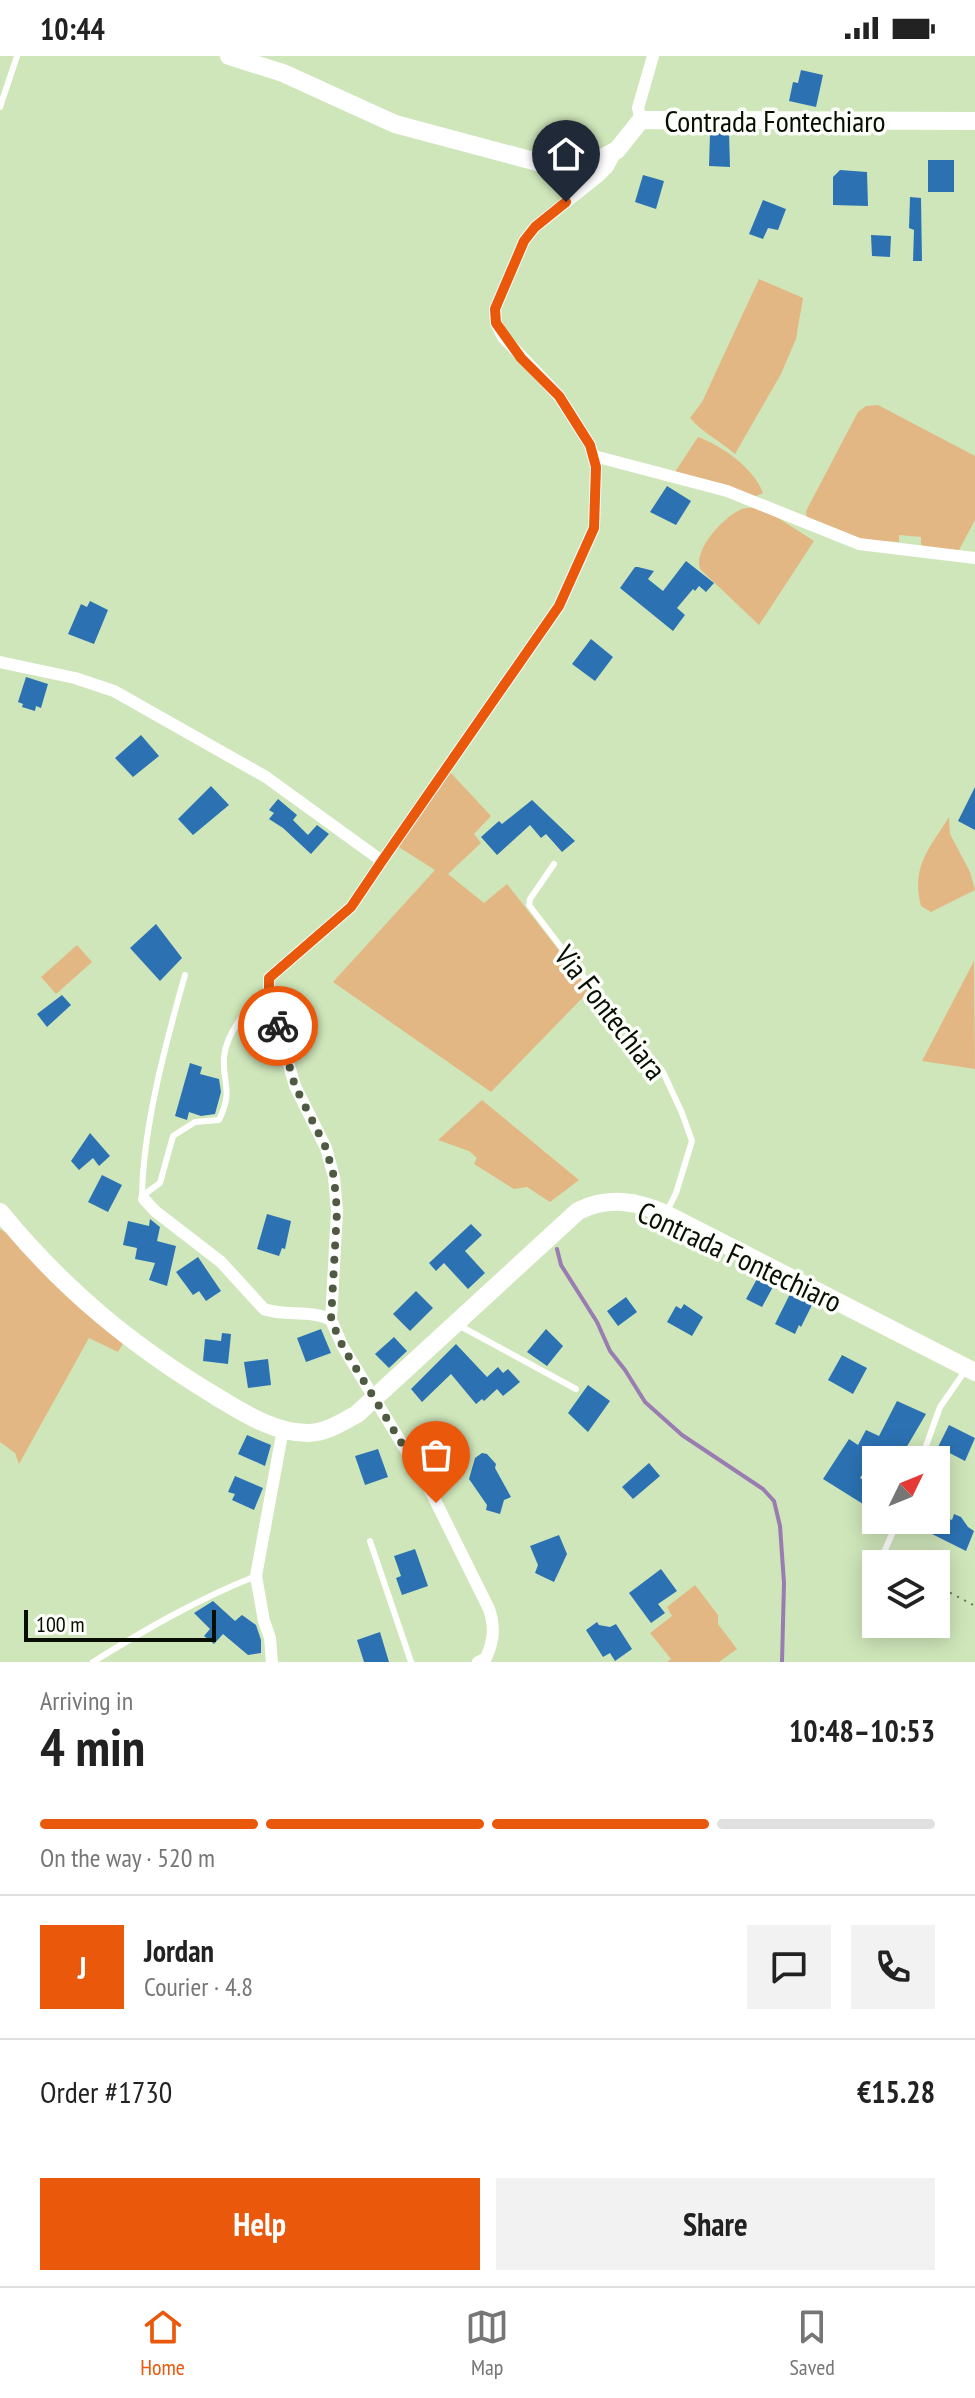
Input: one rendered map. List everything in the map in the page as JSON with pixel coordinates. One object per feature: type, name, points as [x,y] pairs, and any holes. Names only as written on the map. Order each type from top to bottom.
[{"type":"main road","name":"Contrada Fontechiaro","points":[[229,56],[283,73],[395,124],[541,163],[578,168],[617,150],[641,120],[975,121]]},
{"type":"main road","name":"Contrada Fontechiaro","points":[[7,1226],[97,1315],[134,1343],[244,1413],[283,1429],[308,1433],[333,1427],[357,1414],[567,1221],[588,1206],[621,1201],[645,1205],[666,1214],[971,1370]]},
{"type":"street","points":[[641,120],[638,108],[653,56]]},
{"type":"street","points":[[478,1662],[486,1658],[491,1646],[494,1623],[489,1609],[429,1488],[343,1347],[331,1320],[337,1211],[334,1177],[326,1148],[295,1086],[269,997],[269,978],[351,907],[559,606],[594,528],[597,500],[594,456],[579,425],[559,396],[503,337],[496,323],[495,309],[524,241],[535,227],[599,176],[617,150]]},
{"type":"street","points":[[594,456],[727,491],[859,544],[975,558]]},
{"type":"street","points":[[0,662],[75,678],[114,691],[266,777],[382,861]]},
{"type":"street","points":[[143,1197],[155,1211],[221,1262],[264,1309],[313,1313],[331,1320]]},
{"type":"street","points":[[272,1662],[270,1638],[256,1576],[283,1429]]},
{"type":"lane","points":[[0,107],[17,56]]},
{"type":"lane","name":"Via Fontechiara","points":[[554,864],[529,905],[663,1072],[692,1141],[666,1214]]},
{"type":"lane","points":[[143,1197],[145,1156],[167,1038],[185,975]]},
{"type":"lane","points":[[143,1197],[160,1183],[173,1136],[195,1122],[219,1120],[229,1088],[224,1057],[229,1041],[255,1003],[269,997]]},
{"type":"lane","points":[[455,1323],[576,1389]]},
{"type":"lane","points":[[926,1446],[940,1407],[971,1370]]},
{"type":"lane","points":[[370,1541],[411,1662]]},
{"type":"lane","points":[[93,1662],[161,1619],[210,1594],[256,1576]]},
{"type":"path","points":[[950,1593],[975,1606]]},
{"type":"shaded area","points":[[759,279],[803,298],[796,339],[781,374],[735,454],[690,418],[702,402]]},
{"type":"shaded area","points":[[878,405],[975,456],[975,520],[958,552],[921,545],[921,537],[899,535],[899,542],[865,540],[807,519],[806,511],[858,412],[866,406]]},
{"type":"shaded area","points":[[698,437],[736,459],[752,475],[763,493],[754,497],[675,472]]},
{"type":"shaded area","points":[[761,507],[814,541],[759,625],[700,569],[699,561],[705,544],[727,519],[742,509]]},
{"type":"shaded area","points":[[450,772],[491,816],[474,834],[481,843],[448,874],[484,903],[507,884],[590,990],[491,1092],[333,982],[435,870],[397,846]]},
{"type":"shaded area","points":[[949,817],[950,834],[970,872],[975,890],[931,912],[921,906],[920,869]]},
{"type":"shaded area","points":[[77,945],[92,962],[56,994],[41,977]]},
{"type":"shaded area","points":[[974,961],[975,1069],[922,1061]]},
{"type":"shaded area","points":[[482,1100],[579,1180],[550,1202],[527,1187],[514,1189],[474,1164],[477,1158],[469,1151],[438,1140]]},
{"type":"shaded area","points":[[0,1229],[124,1342],[118,1352],[89,1338],[19,1464],[15,1453],[0,1442]]},
{"type":"shaded area","points":[[695,1585],[718,1615],[718,1624],[737,1649],[719,1662],[667,1662],[671,1659],[650,1633],[672,1616],[667,1607]]},
{"type":"building","points":[[801,70],[823,75],[816,107],[789,101],[793,82],[798,83]]},
{"type":"building","points":[[729,132],[730,167],[709,166],[710,133]]},
{"type":"building","points":[[928,160],[954,160],[954,192],[928,192]]},
{"type":"building","points":[[840,170],[867,172],[868,206],[833,205],[833,177]]},
{"type":"building","points":[[643,175],[664,181],[656,209],[635,202]]},
{"type":"building","points":[[910,197],[921,198],[922,261],[913,261],[914,230],[909,228]]},
{"type":"building","points":[[763,200],[786,209],[778,230],[768,228],[763,239],[749,234]]},
{"type":"building","points":[[871,235],[891,236],[890,257],[872,256]]},
{"type":"building","points":[[667,486],[691,501],[676,525],[650,512]]},
{"type":"building","points":[[686,561],[714,583],[706,592],[699,586],[695,591],[693,589],[677,608],[685,615],[673,631],[620,588],[638,567],[654,571],[648,579],[663,591]]},
{"type":"building","points":[[90,601],[108,610],[94,644],[68,634],[81,604],[87,607]]},
{"type":"building","points":[[591,639],[613,657],[595,681],[572,664]]},
{"type":"building","points":[[26,677],[48,684],[41,708],[36,706],[35,711],[22,707],[23,704],[18,702]]},
{"type":"building","points":[[141,735],[159,756],[133,777],[115,758]]},
{"type":"building","points":[[211,786],[229,805],[193,835],[178,819]]},
{"type":"building","points":[[975,787],[975,830],[958,821]]},
{"type":"building","points":[[278,799],[297,815],[293,820],[308,835],[317,825],[329,834],[311,854],[269,819],[274,813],[269,810]]},
{"type":"building","points":[[532,800],[575,841],[562,852],[546,834],[541,838],[530,825],[497,855],[481,837]]},
{"type":"building","points":[[156,924],[182,958],[160,981],[130,948]]},
{"type":"building","points":[[62,995],[71,1005],[47,1027],[37,1014]]},
{"type":"building","points":[[190,1063],[202,1067],[200,1074],[219,1079],[221,1092],[215,1114],[201,1116],[189,1112],[187,1120],[175,1116]]},
{"type":"building","points":[[90,1133],[110,1156],[99,1166],[93,1158],[79,1170],[71,1161]]},
{"type":"building","points":[[102,1175],[122,1185],[108,1212],[88,1202]]},
{"type":"building","points":[[267,1214],[291,1221],[285,1249],[282,1248],[279,1256],[257,1249]]},
{"type":"building","points":[[150,1219],[160,1227],[157,1241],[176,1246],[167,1286],[149,1280],[155,1263],[135,1259],[137,1248],[123,1245],[128,1221],[149,1226]]},
{"type":"building","points":[[471,1224],[482,1235],[465,1251],[485,1273],[468,1289],[444,1263],[436,1271],[429,1263]]},
{"type":"building","points":[[198,1257],[221,1291],[206,1301],[199,1291],[193,1295],[176,1272]]},
{"type":"building","points":[[758,1277],[774,1285],[762,1307],[746,1299]]},
{"type":"building","points":[[416,1291],[433,1308],[410,1331],[393,1314]]},
{"type":"building","points":[[791,1292],[813,1303],[795,1334],[775,1324]]},
{"type":"building","points":[[626,1297],[637,1312],[618,1326],[607,1311]]},
{"type":"building","points":[[684,1304],[703,1317],[692,1336],[667,1322],[676,1306],[681,1309]]},
{"type":"building","points":[[321,1329],[331,1353],[306,1362],[297,1338]]},
{"type":"building","points":[[546,1329],[563,1346],[547,1366],[527,1352]]},
{"type":"building","points":[[222,1333],[231,1334],[228,1364],[203,1361],[205,1339],[221,1341]]},
{"type":"building","points":[[394,1337],[407,1351],[389,1368],[375,1354]]},
{"type":"building","points":[[456,1344],[487,1377],[498,1367],[503,1373],[508,1369],[520,1382],[503,1396],[497,1389],[476,1404],[451,1374],[422,1402],[411,1389]]},
{"type":"building","points":[[842,1355],[867,1368],[853,1394],[828,1380]]},
{"type":"building","points":[[268,1359],[271,1385],[248,1388],[244,1362]]},
{"type":"building","points":[[588,1385],[610,1401],[588,1432],[568,1413]]},
{"type":"building","points":[[897,1401],[926,1414],[907,1446],[862,1446],[862,1503],[823,1479],[849,1439],[858,1445],[866,1430],[879,1436]]},
{"type":"building","points":[[949,1425],[975,1438],[965,1461],[950,1453],[950,1446],[938,1446]]},
{"type":"building","points":[[247,1435],[271,1445],[265,1466],[238,1454]]},
{"type":"building","points":[[378,1449],[388,1477],[365,1485],[355,1456]]},
{"type":"building","points":[[482,1453],[496,1464],[495,1468],[511,1497],[504,1500],[500,1514],[486,1510],[487,1505],[469,1479],[475,1458]]},
{"type":"building","points":[[649,1463],[660,1476],[633,1499],[622,1487]]},
{"type":"building","points":[[235,1476],[263,1488],[254,1510],[232,1500],[235,1494],[228,1492]]},
{"type":"building","points":[[954,1514],[974,1531],[966,1551],[932,1534],[950,1534],[950,1519]]},
{"type":"building","points":[[559,1535],[567,1554],[554,1582],[535,1573],[538,1565],[530,1546]]},
{"type":"building","points":[[415,1549],[428,1586],[402,1595],[396,1578],[401,1576],[394,1556]]},
{"type":"building","points":[[661,1569],[677,1591],[658,1604],[665,1613],[651,1623],[629,1593]]},
{"type":"building","points":[[213,1601],[235,1621],[242,1615],[256,1625],[261,1653],[248,1655],[223,1634],[214,1644],[204,1636],[210,1629],[194,1613]]},
{"type":"building","points":[[597,1622],[610,1627],[616,1624],[632,1649],[615,1661],[610,1653],[603,1657],[586,1630]]},
{"type":"building","points":[[380,1632],[389,1662],[364,1662],[357,1640]]},
{"type":"waterway","points":[[557,1249],[561,1265],[597,1322],[610,1351],[645,1402],[682,1435],[763,1489],[774,1501],[780,1526],[784,1583],[782,1662]]},
{"type":"way so far","points":[[278,1026],[295,1086],[326,1148],[334,1177],[337,1211],[331,1320],[343,1347],[436,1503]]},
{"type":"route","points":[[278,1026],[269,997],[269,978],[351,907],[366,888],[559,606],[594,528],[596,467],[590,445],[559,396],[521,358],[503,337],[496,323],[495,309],[524,241],[535,227],[566,202]]}]
